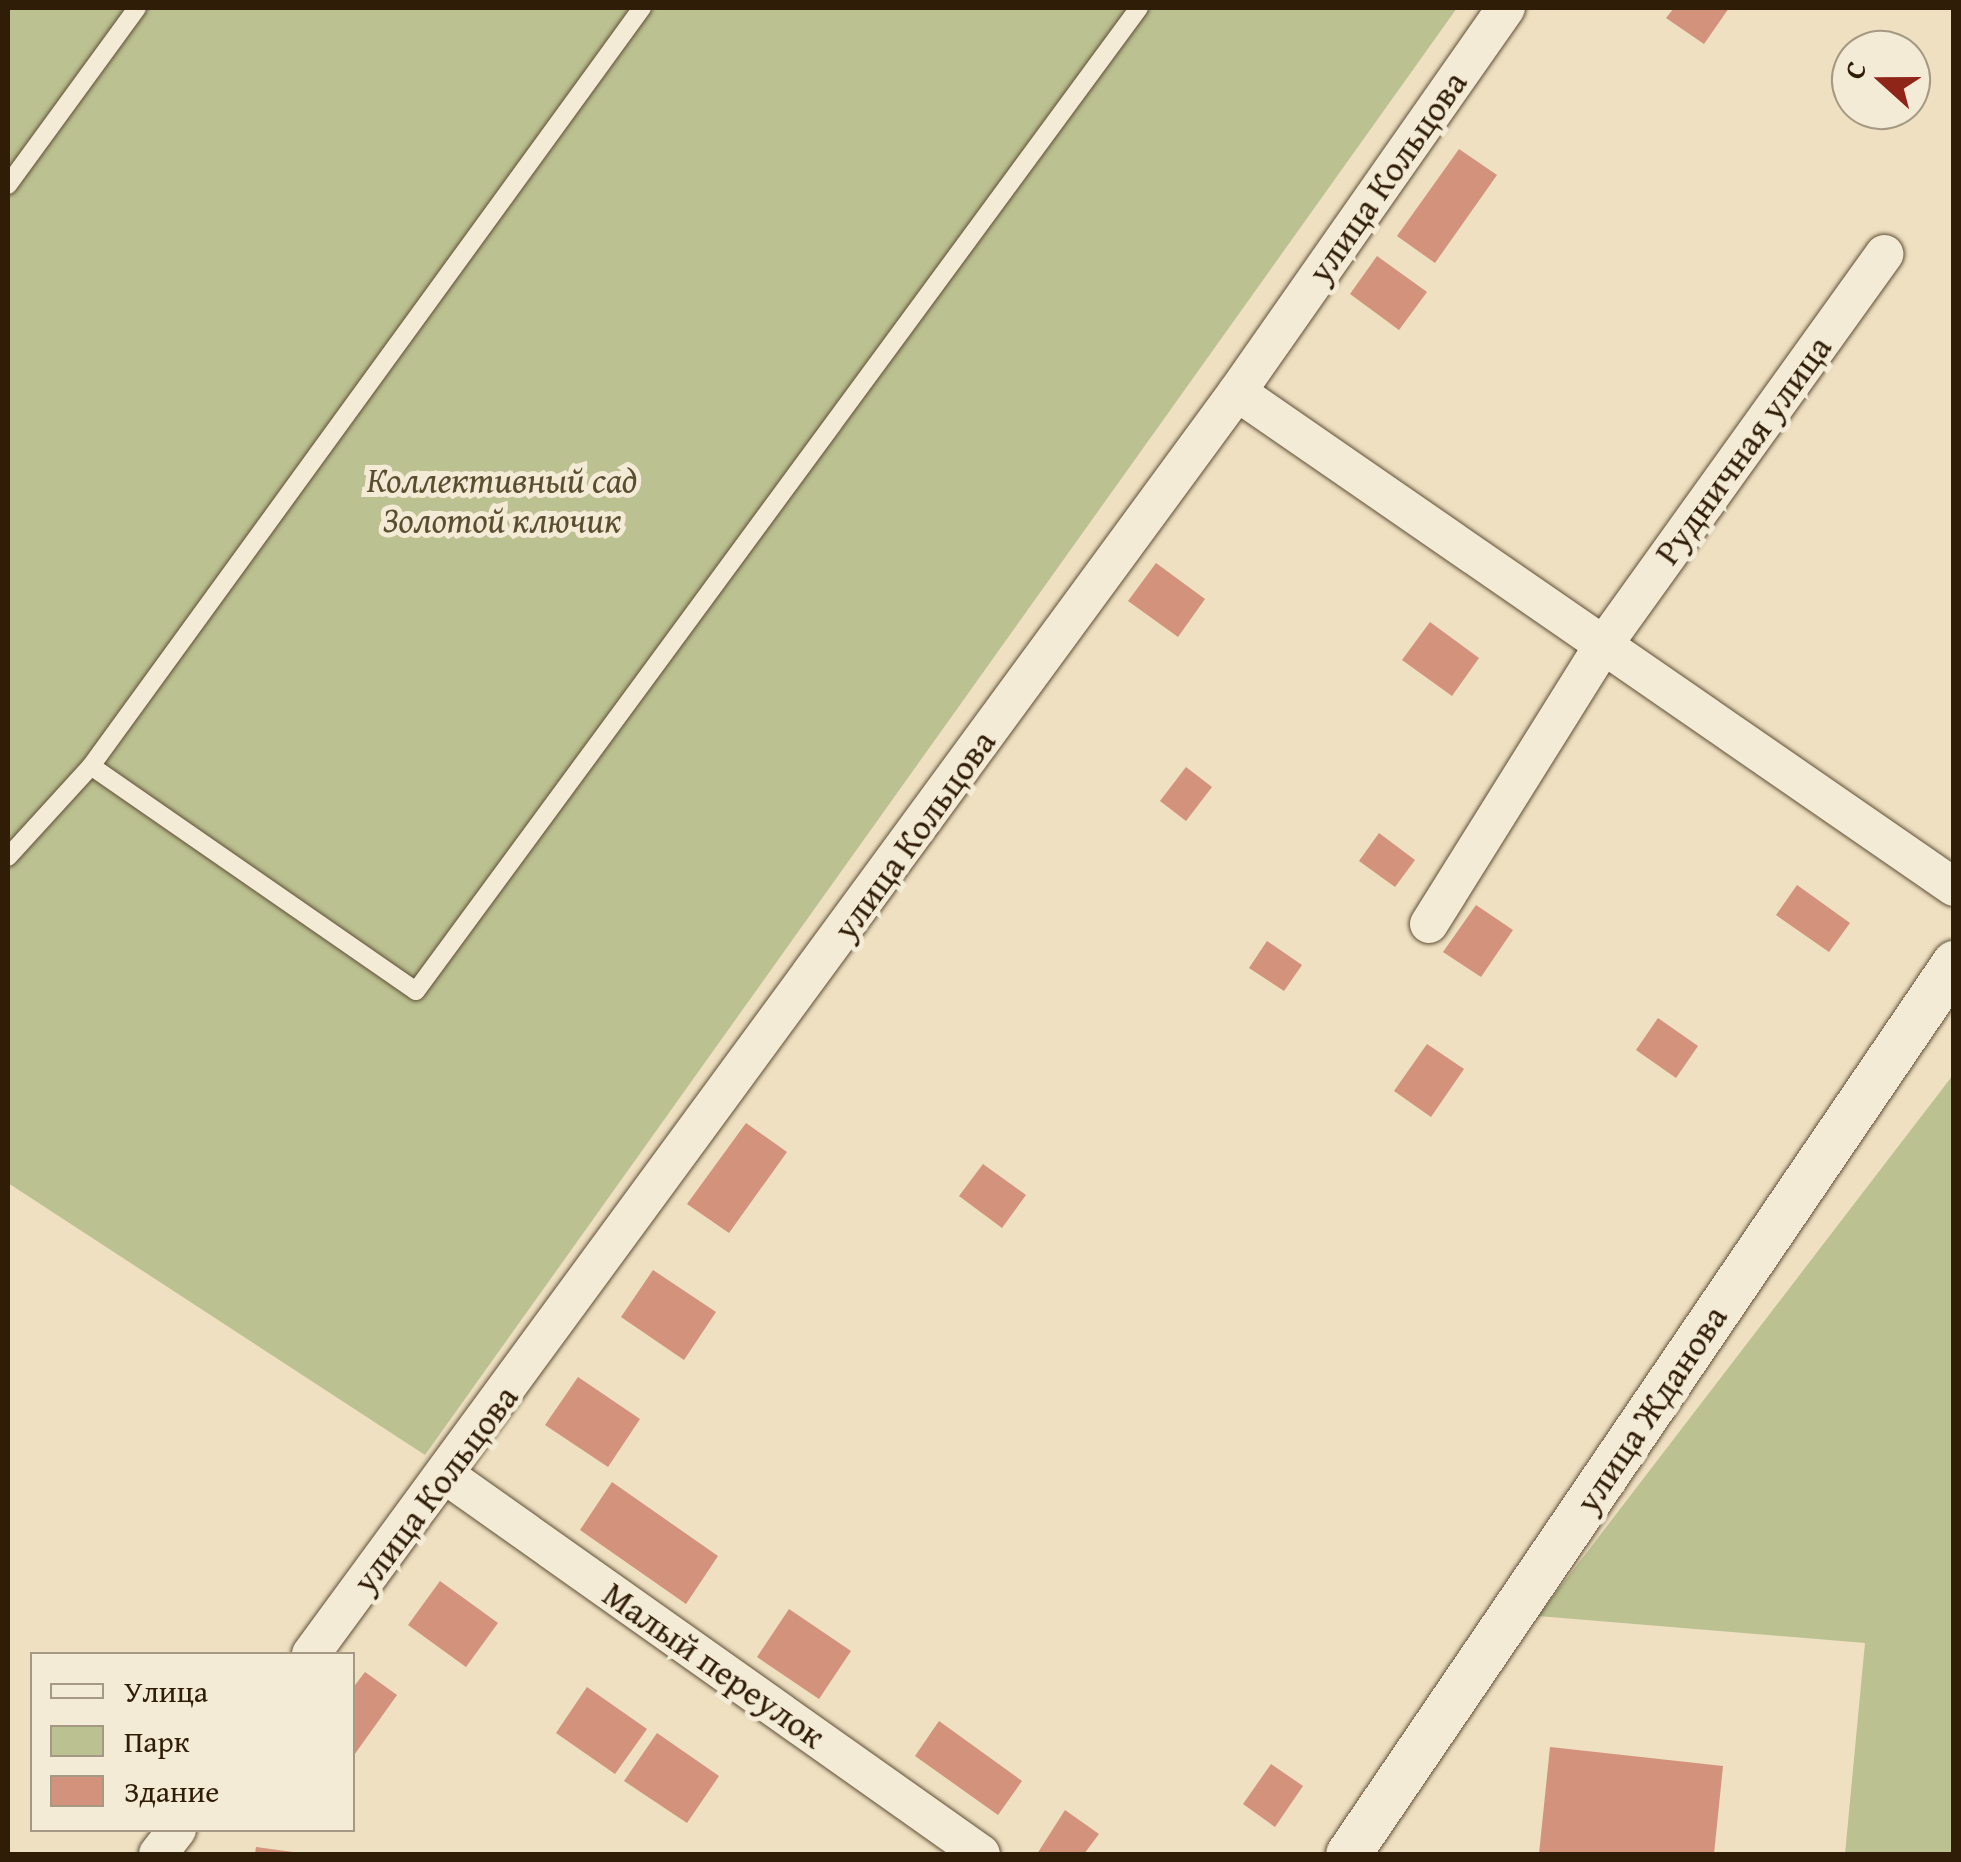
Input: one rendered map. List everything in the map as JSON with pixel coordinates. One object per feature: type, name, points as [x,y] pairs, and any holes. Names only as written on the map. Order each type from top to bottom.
[{"type":"street","name":"улица Кольцова","points":[[313,1652],[447,1476],[1236,392],[1506,8]]},
{"type":"street","name":"Рудничная улица","points":[[1429,924],[1602,646],[1884,254]]},
{"type":"street","points":[[1236,392],[1954,887]]},
{"type":"street","name":"улица Жданова","points":[[1348,1854],[1954,963]]},
{"type":"street","name":"Малый переулок","points":[[447,1476],[981,1854]]},
{"type":"street","points":[[158,1854],[175,1832]]},
{"type":"lane","points":[[8,185],[137,8]]},
{"type":"lane","points":[[8,857],[91,766],[642,8]]},
{"type":"lane","points":[[91,766],[416,991],[1139,8]]},
{"type":"green space","name":"Коллективный сад Золотой ключик","points":[[8,8],[1457,8],[425,1455],[8,1183]]},
{"type":"green space","points":[[1953,1075],[1953,1854],[1845,1854],[1865,1643],[1538,1616]]},
{"type":"building","points":[[1674,8],[1729,8],[1704,44],[1666,18]]},
{"type":"building","points":[[1459,149],[1497,175],[1435,263],[1397,236]]},
{"type":"building","points":[[1377,256],[1427,292],[1399,330],[1350,294]]},
{"type":"building","points":[[1156,563],[1205,599],[1178,637],[1128,601]]},
{"type":"building","points":[[1430,622],[1479,658],[1452,696],[1402,660]]},
{"type":"building","points":[[1186,767],[1212,787],[1186,821],[1160,801]]},
{"type":"building","points":[[1379,833],[1415,860],[1395,887],[1359,861]]},
{"type":"building","points":[[1797,885],[1850,923],[1829,952],[1776,915]]},
{"type":"building","points":[[1476,905],[1513,930],[1481,977],[1443,952]]},
{"type":"building","points":[[1267,941],[1302,965],[1284,991],[1249,968]]},
{"type":"building","points":[[1658,1018],[1698,1046],[1676,1078],[1636,1050]]},
{"type":"building","points":[[1427,1044],[1464,1069],[1431,1117],[1394,1091]]},
{"type":"building","points":[[746,1123],[787,1152],[729,1233],[687,1204]]},
{"type":"building","points":[[983,1164],[1026,1195],[1002,1228],[959,1196]]},
{"type":"building","points":[[653,1270],[716,1312],[684,1360],[621,1317]]},
{"type":"building","points":[[578,1377],[640,1419],[608,1467],[545,1425]]},
{"type":"building","points":[[612,1482],[718,1556],[686,1604],[580,1530]]},
{"type":"building","points":[[440,1581],[498,1623],[466,1667],[408,1625]]},
{"type":"building","points":[[789,1609],[851,1651],[819,1699],[757,1657]]},
{"type":"building","points":[[365,1672],[397,1695],[355,1754],[355,1685]]},
{"type":"building","points":[[587,1687],[647,1729],[615,1774],[556,1733]]},
{"type":"building","points":[[939,1721],[1022,1781],[998,1815],[915,1756]]},
{"type":"building","points":[[657,1733],[719,1776],[687,1823],[624,1781]]},
{"type":"building","points":[[1550,1747],[1723,1766],[1714,1854],[1539,1854]]},
{"type":"building","points":[[1271,1764],[1303,1786],[1275,1827],[1243,1804]]},
{"type":"building","points":[[1065,1810],[1099,1834],[1084,1854],[1037,1854]]},
{"type":"building","points":[[256,1847],[293,1852],[293,1854],[255,1854]]}]
